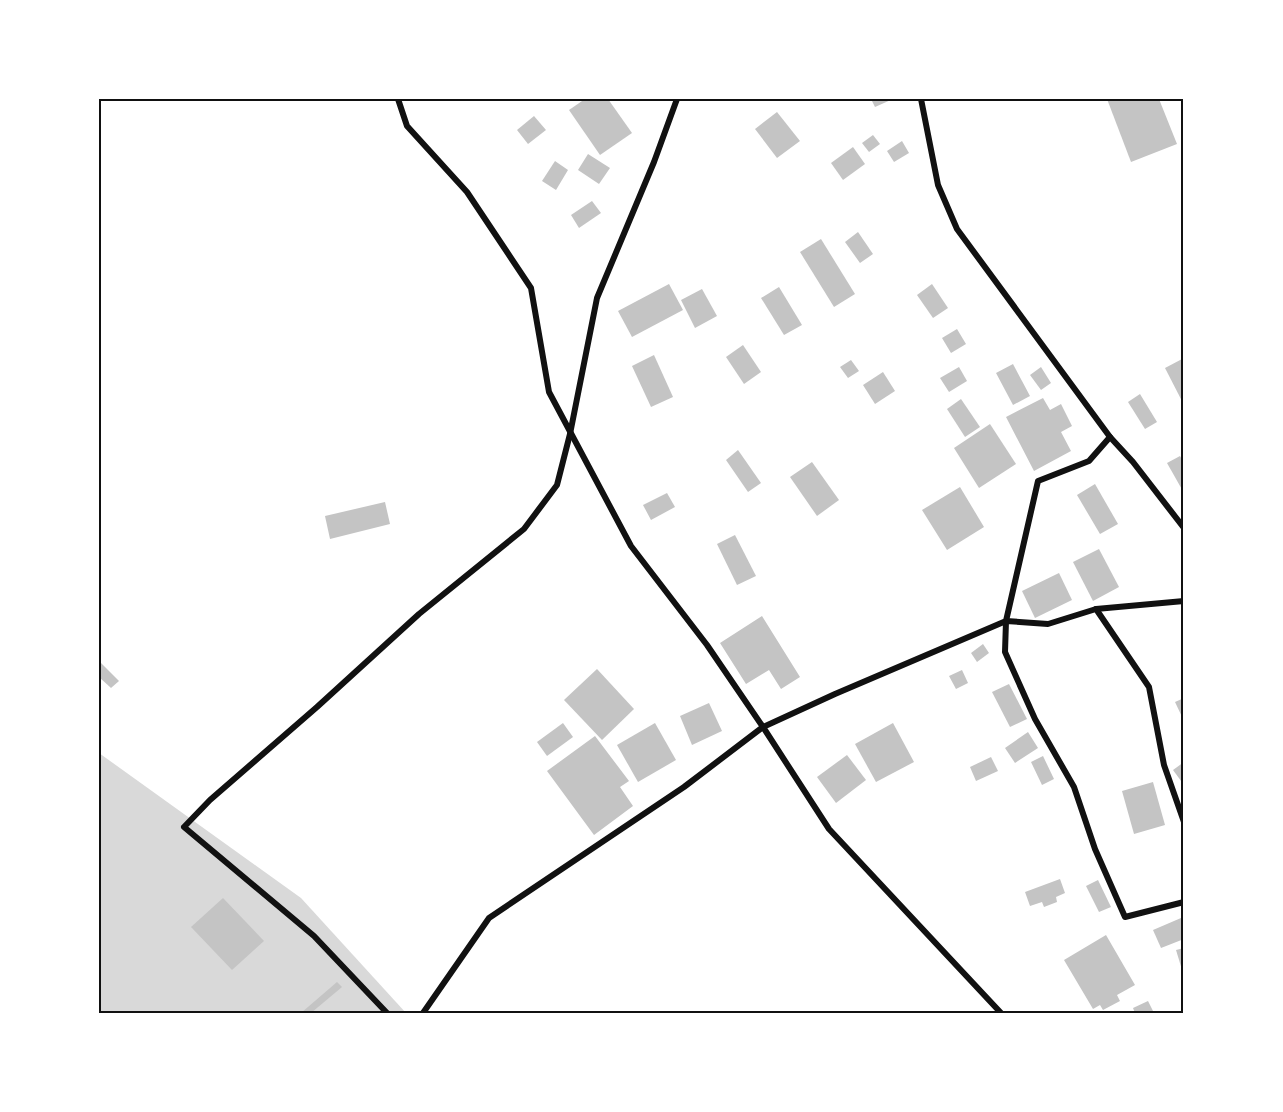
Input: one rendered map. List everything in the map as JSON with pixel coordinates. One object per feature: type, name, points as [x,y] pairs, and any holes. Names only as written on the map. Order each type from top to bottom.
[{"type":"street","points":[[398,99],[407,126],[467,192],[531,288],[549,392],[631,546],[707,645],[829,829],[1001,1013]]},
{"type":"street","points":[[387,1013],[314,936],[184,827],[210,800],[419,614],[524,529],[557,485],[570,434],[597,298],[654,162],[677,99]]},
{"type":"street","points":[[921,99],[938,185],[957,229],[1110,437],[1133,462],[1184,528]]},
{"type":"street","points":[[1110,437],[1089,460],[1038,481],[1006,621],[1005,652],[1035,719],[1074,788],[1095,849],[1125,917],[1184,902]]},
{"type":"street","points":[[423,1013],[489,918],[684,787],[763,727],[1006,621],[1048,624],[1096,609],[1184,601]]},
{"type":"street","points":[[1096,609],[1149,687],[1164,765],[1184,822]]},
{"type":"shaded area","points":[[99,753],[301,898],[406,1013],[99,1013]]},
{"type":"building","points":[[585,99],[608,99],[632,133],[600,155],[569,110]]},
{"type":"building","points":[[871,99],[893,99],[875,107]]},
{"type":"building","points":[[1107,99],[1159,99],[1177,144],[1131,162]]},
{"type":"building","points":[[777,112],[800,141],[777,158],[755,129]]},
{"type":"building","points":[[534,116],[546,130],[528,144],[517,130]]},
{"type":"building","points":[[873,135],[880,144],[869,152],[862,143]]},
{"type":"building","points":[[902,141],[909,153],[894,162],[887,151]]},
{"type":"building","points":[[853,147],[865,164],[843,180],[831,163]]},
{"type":"building","points":[[588,154],[610,168],[599,184],[578,170]]},
{"type":"building","points":[[555,161],[568,170],[556,190],[542,181]]},
{"type":"building","points":[[592,201],[601,213],[579,228],[571,215]]},
{"type":"building","points":[[858,232],[873,254],[860,263],[845,242]]},
{"type":"building","points":[[821,239],[855,294],[834,307],[800,252]]},
{"type":"building","points":[[669,284],[683,310],[632,337],[618,311]]},
{"type":"building","points":[[932,284],[948,308],[933,318],[917,295]]},
{"type":"building","points":[[779,287],[802,325],[784,335],[761,298]]},
{"type":"building","points":[[702,289],[717,316],[695,328],[681,300]]},
{"type":"building","points":[[957,329],[966,344],[951,353],[942,338]]},
{"type":"building","points":[[743,345],[761,372],[744,384],[726,357]]},
{"type":"building","points":[[654,355],[673,397],[651,407],[632,366]]},
{"type":"building","points":[[1184,358],[1184,405],[1165,368]]},
{"type":"building","points":[[851,360],[859,371],[848,378],[840,367]]},
{"type":"building","points":[[1013,364],[1030,396],[1013,405],[996,373]]},
{"type":"building","points":[[959,367],[967,381],[949,392],[940,378]]},
{"type":"building","points":[[1041,367],[1051,383],[1041,390],[1030,375]]},
{"type":"building","points":[[883,372],[895,391],[875,404],[863,385]]},
{"type":"building","points":[[1140,394],[1157,422],[1145,429],[1128,402]]},
{"type":"building","points":[[1043,398],[1050,410],[1061,404],[1072,426],[1061,432],[1071,451],[1034,471],[1006,417]]},
{"type":"building","points":[[961,399],[980,427],[965,437],[947,409]]},
{"type":"building","points":[[990,424],[1016,464],[979,488],[954,448]]},
{"type":"building","points":[[738,450],[761,483],[748,492],[726,460]]},
{"type":"building","points":[[1180,456],[1184,463],[1184,493],[1167,463]]},
{"type":"building","points":[[812,462],[839,500],[817,516],[790,477]]},
{"type":"building","points":[[1095,484],[1118,524],[1100,534],[1077,495]]},
{"type":"building","points":[[960,487],[984,527],[947,550],[922,510]]},
{"type":"building","points":[[667,493],[675,507],[651,520],[643,505]]},
{"type":"building","points":[[385,502],[390,524],[330,539],[325,516]]},
{"type":"building","points":[[735,535],[756,576],[737,585],[717,544]]},
{"type":"building","points":[[1099,549],[1119,587],[1093,601],[1073,562]]},
{"type":"building","points":[[1059,573],[1072,600],[1035,618],[1022,591]]},
{"type":"building","points":[[762,616],[800,677],[781,689],[769,670],[746,684],[720,643]]},
{"type":"building","points":[[983,644],[989,653],[977,662],[971,653]]},
{"type":"building","points":[[99,661],[119,681],[111,688],[99,677]]},
{"type":"building","points":[[597,669],[634,709],[602,740],[564,700]]},
{"type":"building","points":[[962,670],[968,683],[956,689],[949,676]]},
{"type":"building","points":[[1009,684],[1027,719],[1010,727],[992,692]]},
{"type":"building","points":[[1184,698],[1184,721],[1175,702]]},
{"type":"building","points":[[709,703],[722,731],[692,745],[680,716]]},
{"type":"building","points":[[563,723],[573,737],[547,756],[537,742]]},
{"type":"building","points":[[655,723],[676,760],[638,782],[617,745]]},
{"type":"building","points":[[893,723],[914,762],[876,782],[855,744]]},
{"type":"building","points":[[1028,732],[1038,748],[1015,763],[1005,748]]},
{"type":"building","points":[[595,736],[629,781],[620,787],[633,806],[594,835],[547,771]]},
{"type":"building","points":[[847,755],[866,780],[836,803],[817,777]]},
{"type":"building","points":[[1043,756],[1054,779],[1042,785],[1031,762]]},
{"type":"building","points":[[991,757],[998,771],[976,781],[970,767]]},
{"type":"building","points":[[1184,762],[1184,785],[1173,770]]},
{"type":"building","points":[[1153,782],[1165,825],[1134,834],[1122,791]]},
{"type":"building","points":[[1060,879],[1065,893],[1056,897],[1057,902],[1044,907],[1042,902],[1030,906],[1025,892]]},
{"type":"building","points":[[1098,880],[1111,907],[1099,912],[1086,886]]},
{"type":"building","points":[[223,898],[264,941],[232,970],[191,927]]},
{"type":"building","points":[[1181,918],[1184,926],[1184,939],[1161,948],[1153,930]]},
{"type":"building","points":[[1106,935],[1135,985],[1117,995],[1120,1001],[1103,1010],[1100,1005],[1093,1009],[1064,960]]},
{"type":"building","points":[[1184,948],[1184,973],[1183,973],[1176,950]]},
{"type":"building","points":[[337,982],[342,987],[311,1013],[301,1013]]},
{"type":"building","points":[[1148,1001],[1154,1013],[1135,1013],[1133,1008]]}]
